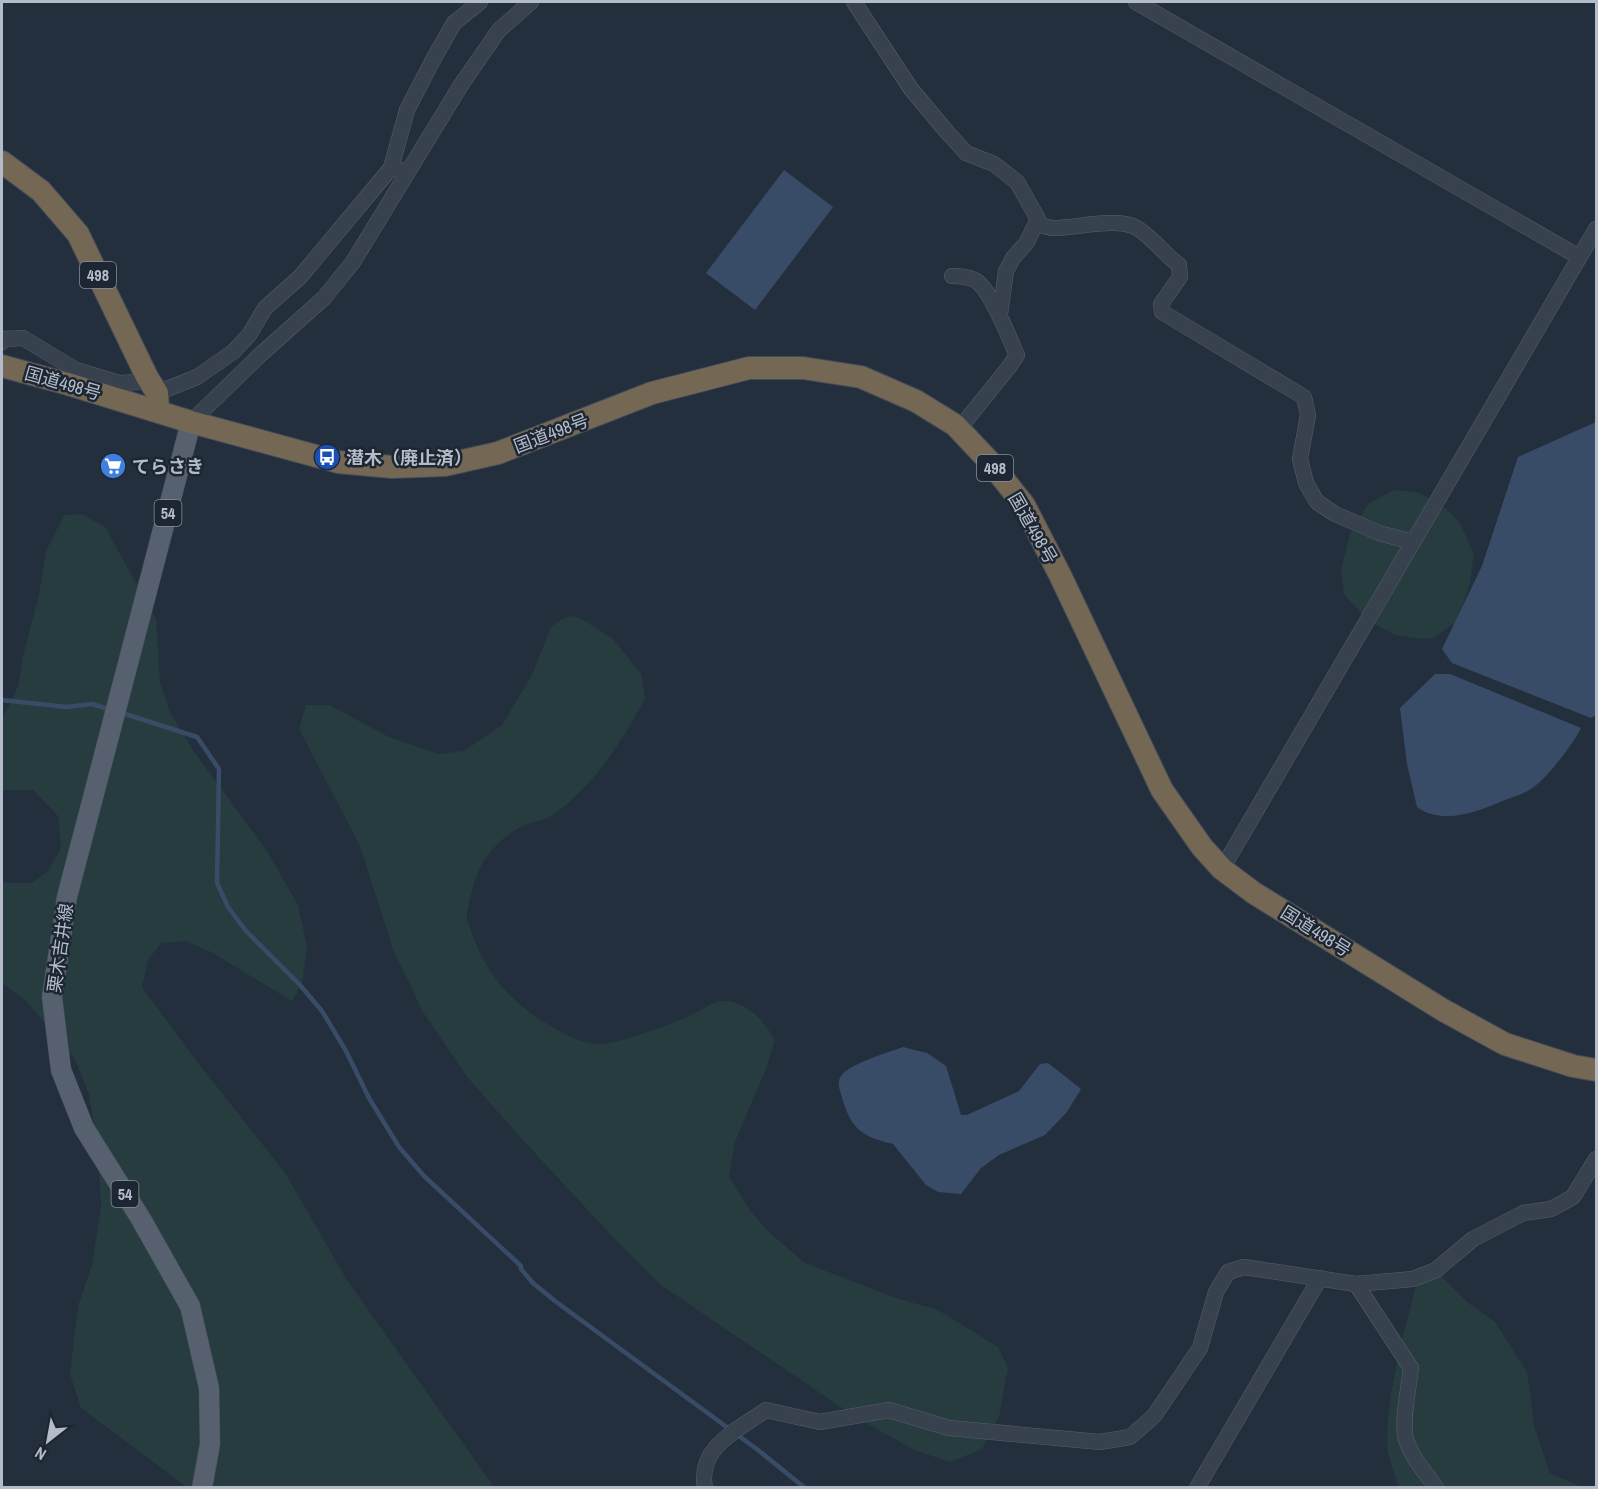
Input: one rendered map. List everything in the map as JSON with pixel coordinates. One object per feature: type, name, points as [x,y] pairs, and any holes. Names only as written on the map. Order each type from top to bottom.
[{"type":"highway","name":"498","points":[[2,162],[41,191],[78,234],[154,394]]},
{"type":"highway","name":"国道498号","points":[[2,366],[34,375],[154,394],[191,423],[338,462],[392,467],[445,465],[498,453],[652,393],[749,368],[803,368],[861,377],[916,401],[959,429],[990,461],[1024,505],[1060,575],[1162,790],[1202,847],[1222,869],[1254,893],[1443,1010],[1505,1044],[1573,1066],[1596,1070]]},
{"type":"main road","name":"栗木吉井線","points":[[191,423],[67,897],[52,997],[62,1070],[84,1128],[141,1220],[190,1306],[209,1388],[210,1444],[202,1488]]},
{"type":"street","points":[[2,342],[3,339],[23,338],[76,370],[119,383],[137,382],[154,394],[197,377],[233,352],[249,335],[264,308],[300,277],[391,168],[407,110],[434,58],[454,23],[480,2]]},
{"type":"street","points":[[191,423],[260,355],[324,298],[352,262],[461,85],[499,30],[531,2]]},
{"type":"street","points":[[854,2],[911,89],[946,132],[966,153],[994,164],[1017,182],[1038,219],[1027,242],[1013,258],[1006,271],[1000,314]]},
{"type":"street","points":[[1136,2],[1580,257]]},
{"type":"street","points":[[391,168],[408,172]]},
{"type":"street","points":[[1036,224],[1051,228],[1118,224],[1135,227],[1152,239],[1168,257],[1179,265],[1180,277],[1161,304],[1162,312],[1304,398],[1308,415],[1300,459],[1306,483],[1317,502],[1335,514],[1379,533],[1413,542]]},
{"type":"street","points":[[1222,869],[1596,229]]},
{"type":"street","points":[[952,276],[967,277],[978,281],[1000,314],[1017,355],[1010,367],[959,429]]},
{"type":"street","points":[[705,1488],[702,1475],[708,1456],[719,1443],[766,1410],[820,1422],[889,1410],[949,1428],[1100,1442],[1130,1437],[1154,1416],[1200,1348],[1216,1292],[1228,1272],[1244,1267],[1356,1284],[1413,1279],[1436,1270],[1473,1239],[1523,1213],[1551,1209],[1572,1197],[1596,1159]]},
{"type":"street","points":[[1197,1488],[1320,1278]]},
{"type":"street","points":[[1356,1284],[1411,1368],[1406,1410],[1406,1439],[1436,1488]]},
{"type":"green space","points":[[1394,490],[1416,492],[1439,502],[1460,523],[1474,554],[1469,587],[1457,621],[1434,638],[1422,639],[1395,635],[1366,619],[1344,594],[1341,570],[1350,534],[1368,504]]},
{"type":"green space","points":[[82,514],[105,527],[156,619],[160,682],[170,712],[195,753],[267,851],[298,905],[307,947],[302,983],[292,1001],[213,953],[186,941],[161,943],[148,960],[142,987],[195,1059],[285,1173],[347,1280],[494,1487],[187,1487],[81,1408],[70,1374],[78,1306],[92,1265],[101,1207],[98,1148],[89,1094],[75,1059],[26,1001],[2,983],[2,883],[32,883],[48,871],[61,848],[58,816],[33,790],[2,790],[2,716],[18,686],[23,656],[39,595],[46,551],[64,515]]},
{"type":"green space","points":[[574,616],[613,639],[641,674],[645,699],[611,755],[579,793],[551,816],[528,824],[508,835],[485,859],[475,880],[468,906],[468,922],[474,940],[490,971],[523,1008],[559,1031],[588,1043],[616,1042],[674,1022],[713,1003],[723,1001],[736,1003],[756,1015],[775,1040],[767,1066],[735,1142],[729,1176],[751,1212],[770,1233],[805,1263],[896,1298],[938,1310],[998,1347],[1008,1368],[999,1417],[982,1449],[950,1462],[914,1450],[854,1416],[661,1285],[610,1234],[468,1078],[423,1012],[393,949],[360,846],[299,729],[306,705],[329,705],[389,737],[439,754],[464,751],[502,725],[532,675],[551,627],[563,618]]},
{"type":"green space","points":[[1439,1274],[1467,1302],[1495,1322],[1527,1372],[1535,1429],[1550,1473],[1582,1487],[1399,1487],[1387,1447],[1393,1384],[1416,1286]]},
{"type":"water","points":[[784,170],[833,207],[755,310],[706,273]]},
{"type":"water","points":[[1596,422],[1596,715],[1591,718],[1452,663],[1442,649],[1482,566],[1518,457]]},
{"type":"water","points":[[1435,674],[1450,674],[1581,728],[1551,770],[1528,791],[1461,815],[1427,813],[1417,807],[1407,764],[1400,708]]},
{"type":"water","points":[[903,1047],[927,1053],[946,1066],[961,1115],[967,1115],[1019,1091],[1040,1064],[1048,1063],[1081,1089],[1067,1112],[1045,1135],[999,1155],[981,1168],[961,1194],[938,1192],[926,1185],[893,1144],[864,1133],[852,1122],[840,1090],[840,1078],[846,1071]]},
{"type":"waterway","points":[[2,700],[67,707],[92,704],[111,710]]},
{"type":"waterway","points":[[119,712],[197,737],[219,769],[217,883],[228,907],[246,931],[300,985],[322,1011],[346,1051],[369,1098],[399,1147],[424,1176],[521,1266],[533,1283],[758,1450],[805,1488]]},
{"type":"place","name":"潜木（廃止済）","points":[[327,457]]},
{"type":"place","name":"てらさき","points":[[113,466]]}]
